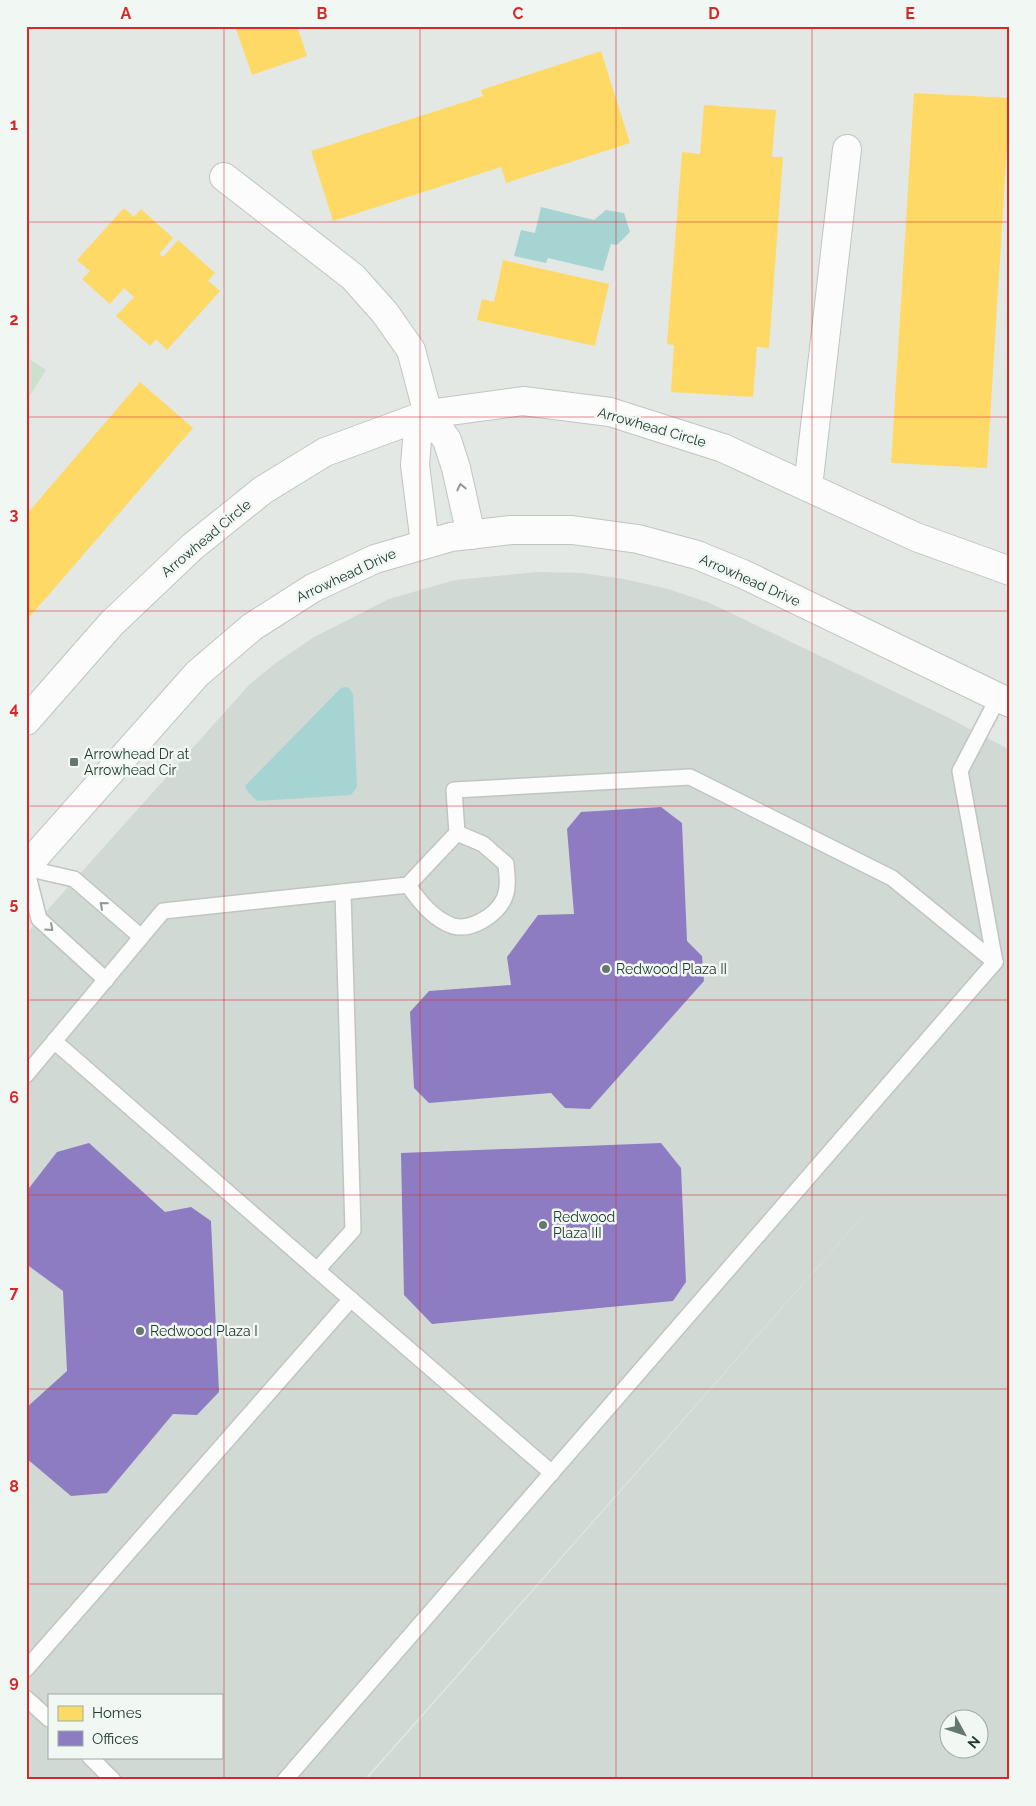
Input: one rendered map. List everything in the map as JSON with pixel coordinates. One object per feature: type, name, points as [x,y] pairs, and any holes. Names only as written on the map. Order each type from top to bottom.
[{"type":"street","points":[[808,487],[847,149]]},
{"type":"street","points":[[224,177],[353,277],[385,312],[411,350],[428,414],[447,440],[456,468],[471,535]]},
{"type":"street","name":"Arrowhead Circle","points":[[26,721],[112,623],[192,547],[263,490],[325,452],[428,414],[523,401],[610,412],[723,448],[916,537],[1010,570]]},
{"type":"street","points":[[425,544],[415,464],[417,440],[428,414]]},
{"type":"street","name":"Arrowhead Drive","points":[[26,868],[197,674],[252,627],[313,588],[375,559],[425,544],[471,535],[511,530],[572,530],[638,540],[697,556],[743,574],[1004,701]]},
{"type":"lane","points":[[995,962],[960,771],[1004,701]]},
{"type":"lane","points":[[26,1075],[106,980],[140,936],[163,912],[408,885],[457,833],[454,790],[690,777],[892,878],[995,962]]},
{"type":"lane","points":[[408,885],[420,903],[435,916],[454,926],[476,924],[492,914],[504,898],[508,882],[506,864],[483,844],[457,833]]},
{"type":"lane","points":[[106,980],[39,919],[26,868],[74,879],[140,936]]},
{"type":"lane","points":[[317,1270],[353,1230],[343,892]]},
{"type":"lane","points":[[285,1780],[995,962]]},
{"type":"lane","points":[[54,1041],[552,1473]]},
{"type":"lane","points":[[26,1669],[351,1299]]},
{"type":"lane","points":[[26,1698],[48,1718]]},
{"type":"lane","points":[[91,1758],[114,1780]]},
{"type":"shaded area","points":[[537,572],[582,573],[624,579],[668,589],[710,603],[943,715],[1010,750],[1010,1780],[366,1780],[961,1105],[364,1780],[26,1780],[26,934],[249,685],[273,665],[314,637],[389,599],[455,580]]},
{"type":"green space","points":[[26,357],[46,370],[26,402]]},
{"type":"water","points":[[541,207],[594,220],[606,210],[624,213],[630,232],[617,245],[611,244],[603,271],[548,258],[546,263],[514,256],[521,230],[535,233]]},
{"type":"water","points":[[341,688],[349,688],[353,694],[357,787],[351,795],[257,801],[245,786]]},
{"type":"building: Homes","points":[[235,26],[297,26],[307,56],[252,75]]},
{"type":"building: Homes","points":[[601,51],[630,143],[506,183],[501,167],[333,221],[311,151],[483,96],[481,90]]},
{"type":"building: Homes","points":[[914,93],[1010,98],[987,468],[891,463]]},
{"type":"building: Homes","points":[[704,105],[776,110],[772,157],[783,157],[769,348],[757,347],[753,397],[671,392],[674,345],[667,344],[682,152],[700,154]]},
{"type":"building: Homes","points":[[124,208],[134,217],[141,209],[173,238],[159,254],[163,257],[178,240],[215,273],[208,281],[220,291],[167,350],[156,339],[150,346],[116,316],[134,297],[124,288],[110,304],[82,279],[90,271],[77,260]]},
{"type":"building: Homes","points":[[503,260],[609,284],[595,346],[477,320],[482,299],[494,302]]},
{"type":"building: Homes","points":[[140,382],[193,428],[26,621],[26,515]]},
{"type":"building: Offices","name":"Redwood Plaza II","points":[[661,807],[682,823],[687,941],[702,956],[704,981],[590,1109],[565,1108],[551,1093],[429,1103],[414,1088],[410,1012],[429,991],[511,985],[507,957],[538,915],[574,914],[567,829],[581,812]]},
{"type":"building: Offices","name":"Redwood Plaza I","points":[[89,1143],[165,1212],[191,1207],[211,1221],[219,1392],[197,1415],[173,1414],[107,1493],[71,1496],[26,1458],[26,1408],[67,1371],[63,1291],[26,1264],[26,1192],[57,1152]]},
{"type":"building: Offices","name":"Redwood Plaza III","points":[[661,1143],[681,1168],[686,1282],[673,1301],[432,1324],[404,1295],[401,1153]]},
{"type":"place","name":"Arrowhead Dr at Arrowhead Cir","points":[[74,762]]},
{"type":"place","name":"Redwood Plaza II","points":[[606,969]]},
{"type":"place","name":"Redwood Plaza III","points":[[543,1225]]},
{"type":"place","name":"Redwood Plaza I","points":[[140,1331]]}]
